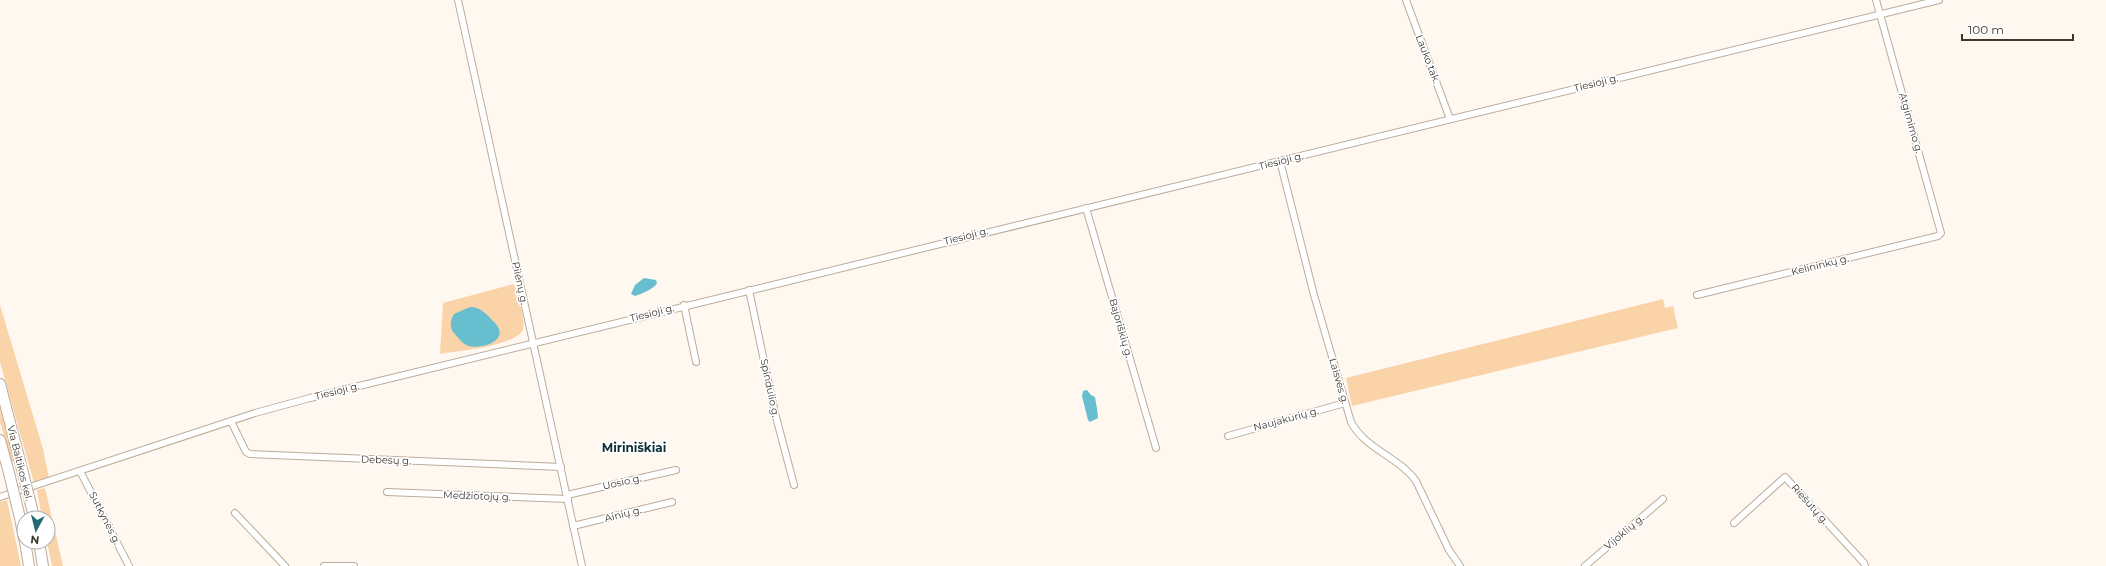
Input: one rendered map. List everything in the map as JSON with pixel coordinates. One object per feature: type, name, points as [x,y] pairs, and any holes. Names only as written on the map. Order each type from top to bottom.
[{"type":"highway","name":"Via Baltikos kel.","points":[[0,384],[33,510]]},
{"type":"highway","name":"Via Baltikos kel.","points":[[0,440],[18,510]]},
{"type":"highway","points":[[26,550],[29,566]]},
{"type":"highway","points":[[40,550],[43,566]]},
{"type":"street","name":"Pilėnų g.","points":[[458,0],[582,566]]},
{"type":"street","name":"Lauko tak.","points":[[1406,0],[1450,118]]},
{"type":"street","name":"Atgimimo g.","points":[[1876,0],[1941,233]]},
{"type":"street","name":"Tiesioji g.","points":[[0,497],[231,421],[310,398],[684,305],[1939,0]]},
{"type":"street","name":"Laisvės g.","points":[[1280,161],[1314,295],[1351,422],[1361,438],[1402,466],[1413,477],[1449,550],[1460,566]]},
{"type":"street","name":"Bajoriškių g.","points":[[1086,208],[1156,448]]},
{"type":"street","name":"Kelininkų g.","points":[[1697,295],[1938,236],[1941,233]]},
{"type":"street","name":"Spindulio g.","points":[[749,290],[775,413],[794,485]]},
{"type":"street","points":[[684,305],[696,362]]},
{"type":"street","name":"Naujakurių g.","points":[[1228,436],[1345,404]]},
{"type":"street","name":"Debesų g.","points":[[231,421],[246,452],[250,454],[561,467]]},
{"type":"street","name":"Uosio g.","points":[[567,497],[676,470]]},
{"type":"street","name":"Sutkynės g.","points":[[80,471],[129,566]]},
{"type":"street","name":"Riešutų g.","points":[[1734,523],[1785,476],[1864,563],[1865,566]]},
{"type":"street","name":"Medžiotojų g.","points":[[387,492],[567,497]]},
{"type":"street","name":"Vijoklių g.","points":[[1585,566],[1663,499]]},
{"type":"street","name":"Ainių g.","points":[[573,526],[672,502]]},
{"type":"street","points":[[235,513],[285,566]]},
{"type":"street","points":[[324,566],[354,566]]},
{"type":"shaded area","points":[[514,284],[521,306],[524,325],[519,335],[499,344],[440,354],[443,303]]},
{"type":"shaded area","points":[[1663,299],[1665,308],[1673,306],[1678,328],[1352,406],[1346,378]]},
{"type":"shaded area","points":[[0,305],[43,449],[49,478],[34,483],[0,362]]},
{"type":"shaded area","points":[[0,409],[15,461],[11,462],[0,422]]},
{"type":"shaded area","points":[[45,488],[50,510],[41,510],[37,490]]},
{"type":"shaded area","points":[[7,500],[16,542],[16,550],[18,550],[21,566],[0,566],[0,502]]},
{"type":"shaded area","points":[[56,536],[63,566],[52,566],[49,550],[56,550]]},
{"type":"water","points":[[644,278],[656,280],[657,283],[644,293],[635,296],[631,294],[635,285]]},
{"type":"water","points":[[470,307],[483,311],[498,327],[500,333],[494,342],[488,345],[474,347],[468,346],[464,344],[453,332],[451,324],[454,314]]},
{"type":"water","points":[[1087,390],[1095,397],[1098,416],[1098,418],[1090,422],[1088,420],[1082,396],[1083,391]]},
{"type":"district","name":"Miriniškiai","points":[[634,447]]}]
